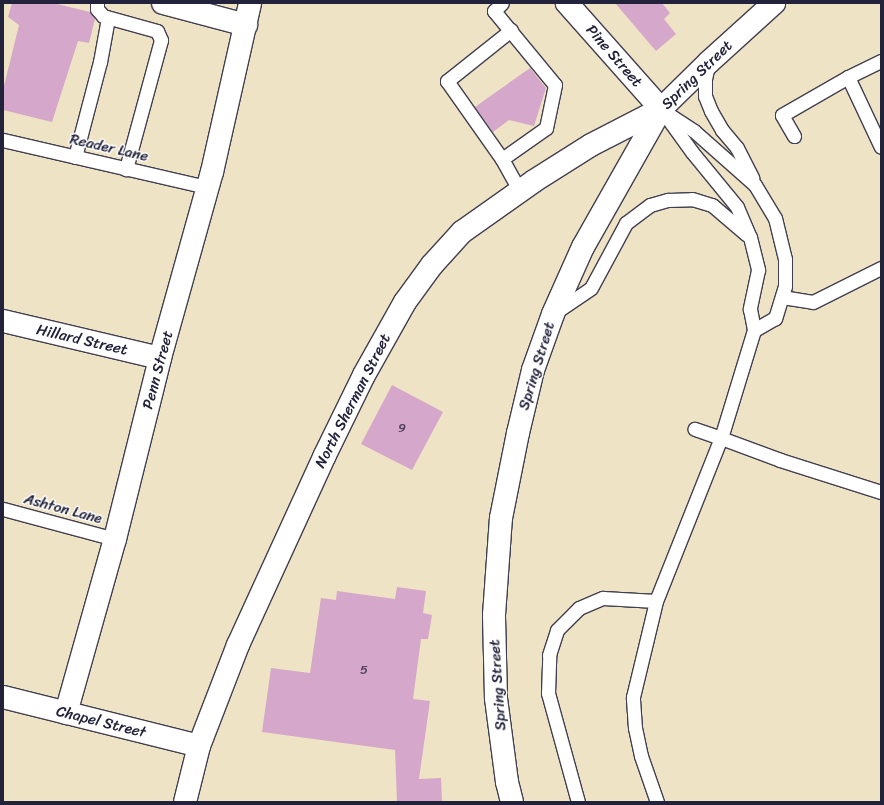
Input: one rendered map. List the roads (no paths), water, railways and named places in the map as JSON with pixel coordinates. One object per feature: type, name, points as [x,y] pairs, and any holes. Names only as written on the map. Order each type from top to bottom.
[{"type":"street","points":[[163,3],[246,25]]},
{"type":"street","name":"Penn Street","points":[[66,713],[115,539],[160,358],[207,188],[250,3]]},
{"type":"street","name":"Pine Street","points":[[568,3],[661,109]]},
{"type":"street","name":"Spring Street","points":[[512,802],[507,782],[496,698],[494,615],[501,518],[533,370],[553,314],[583,247],[661,109],[709,62],[774,3]]},
{"type":"street","name":"North Sherman Street","points":[[185,802],[199,746],[238,645],[324,457],[364,376],[405,302],[432,265],[462,232],[520,191],[591,145],[661,109]]},
{"type":"street","name":"Hillard Street","points":[[3,321],[160,358]]},
{"type":"street","name":"Chapel Street","points":[[3,697],[199,746]]},
{"type":"lane","points":[[97,3],[97,9],[103,16],[157,32],[161,40],[126,169]]},
{"type":"lane","points":[[502,3],[494,10],[555,85],[546,128],[502,160]]},
{"type":"lane","points":[[75,157],[100,62],[108,18]]},
{"type":"lane","points":[[511,30],[447,81],[502,160],[520,191]]},
{"type":"lane","points":[[794,136],[782,116],[881,61]]},
{"type":"lane","points":[[709,62],[705,79],[705,96],[722,130],[738,148],[755,185],[775,218],[785,259],[785,286],[775,318],[754,330]]},
{"type":"lane","points":[[848,78],[881,147]]},
{"type":"lane","points":[[661,109],[694,131],[755,185]]},
{"type":"lane","points":[[657,802],[641,756],[636,728],[633,696],[656,601],[721,438],[754,330],[750,308],[758,270],[750,237],[737,207],[692,152],[661,109]]},
{"type":"lane","name":"Reader Lane","points":[[3,140],[207,188]]},
{"type":"lane","points":[[553,314],[591,288],[626,223],[650,205],[668,200],[692,199],[712,205],[750,237]]},
{"type":"lane","points":[[782,296],[813,302],[881,268]]},
{"type":"lane","points":[[696,428],[780,460],[881,492]]},
{"type":"lane","name":"Ashton Lane","points":[[3,509],[115,539]]},
{"type":"lane","points":[[578,802],[548,693],[549,655],[557,630],[579,608],[603,598],[656,601]]}]
